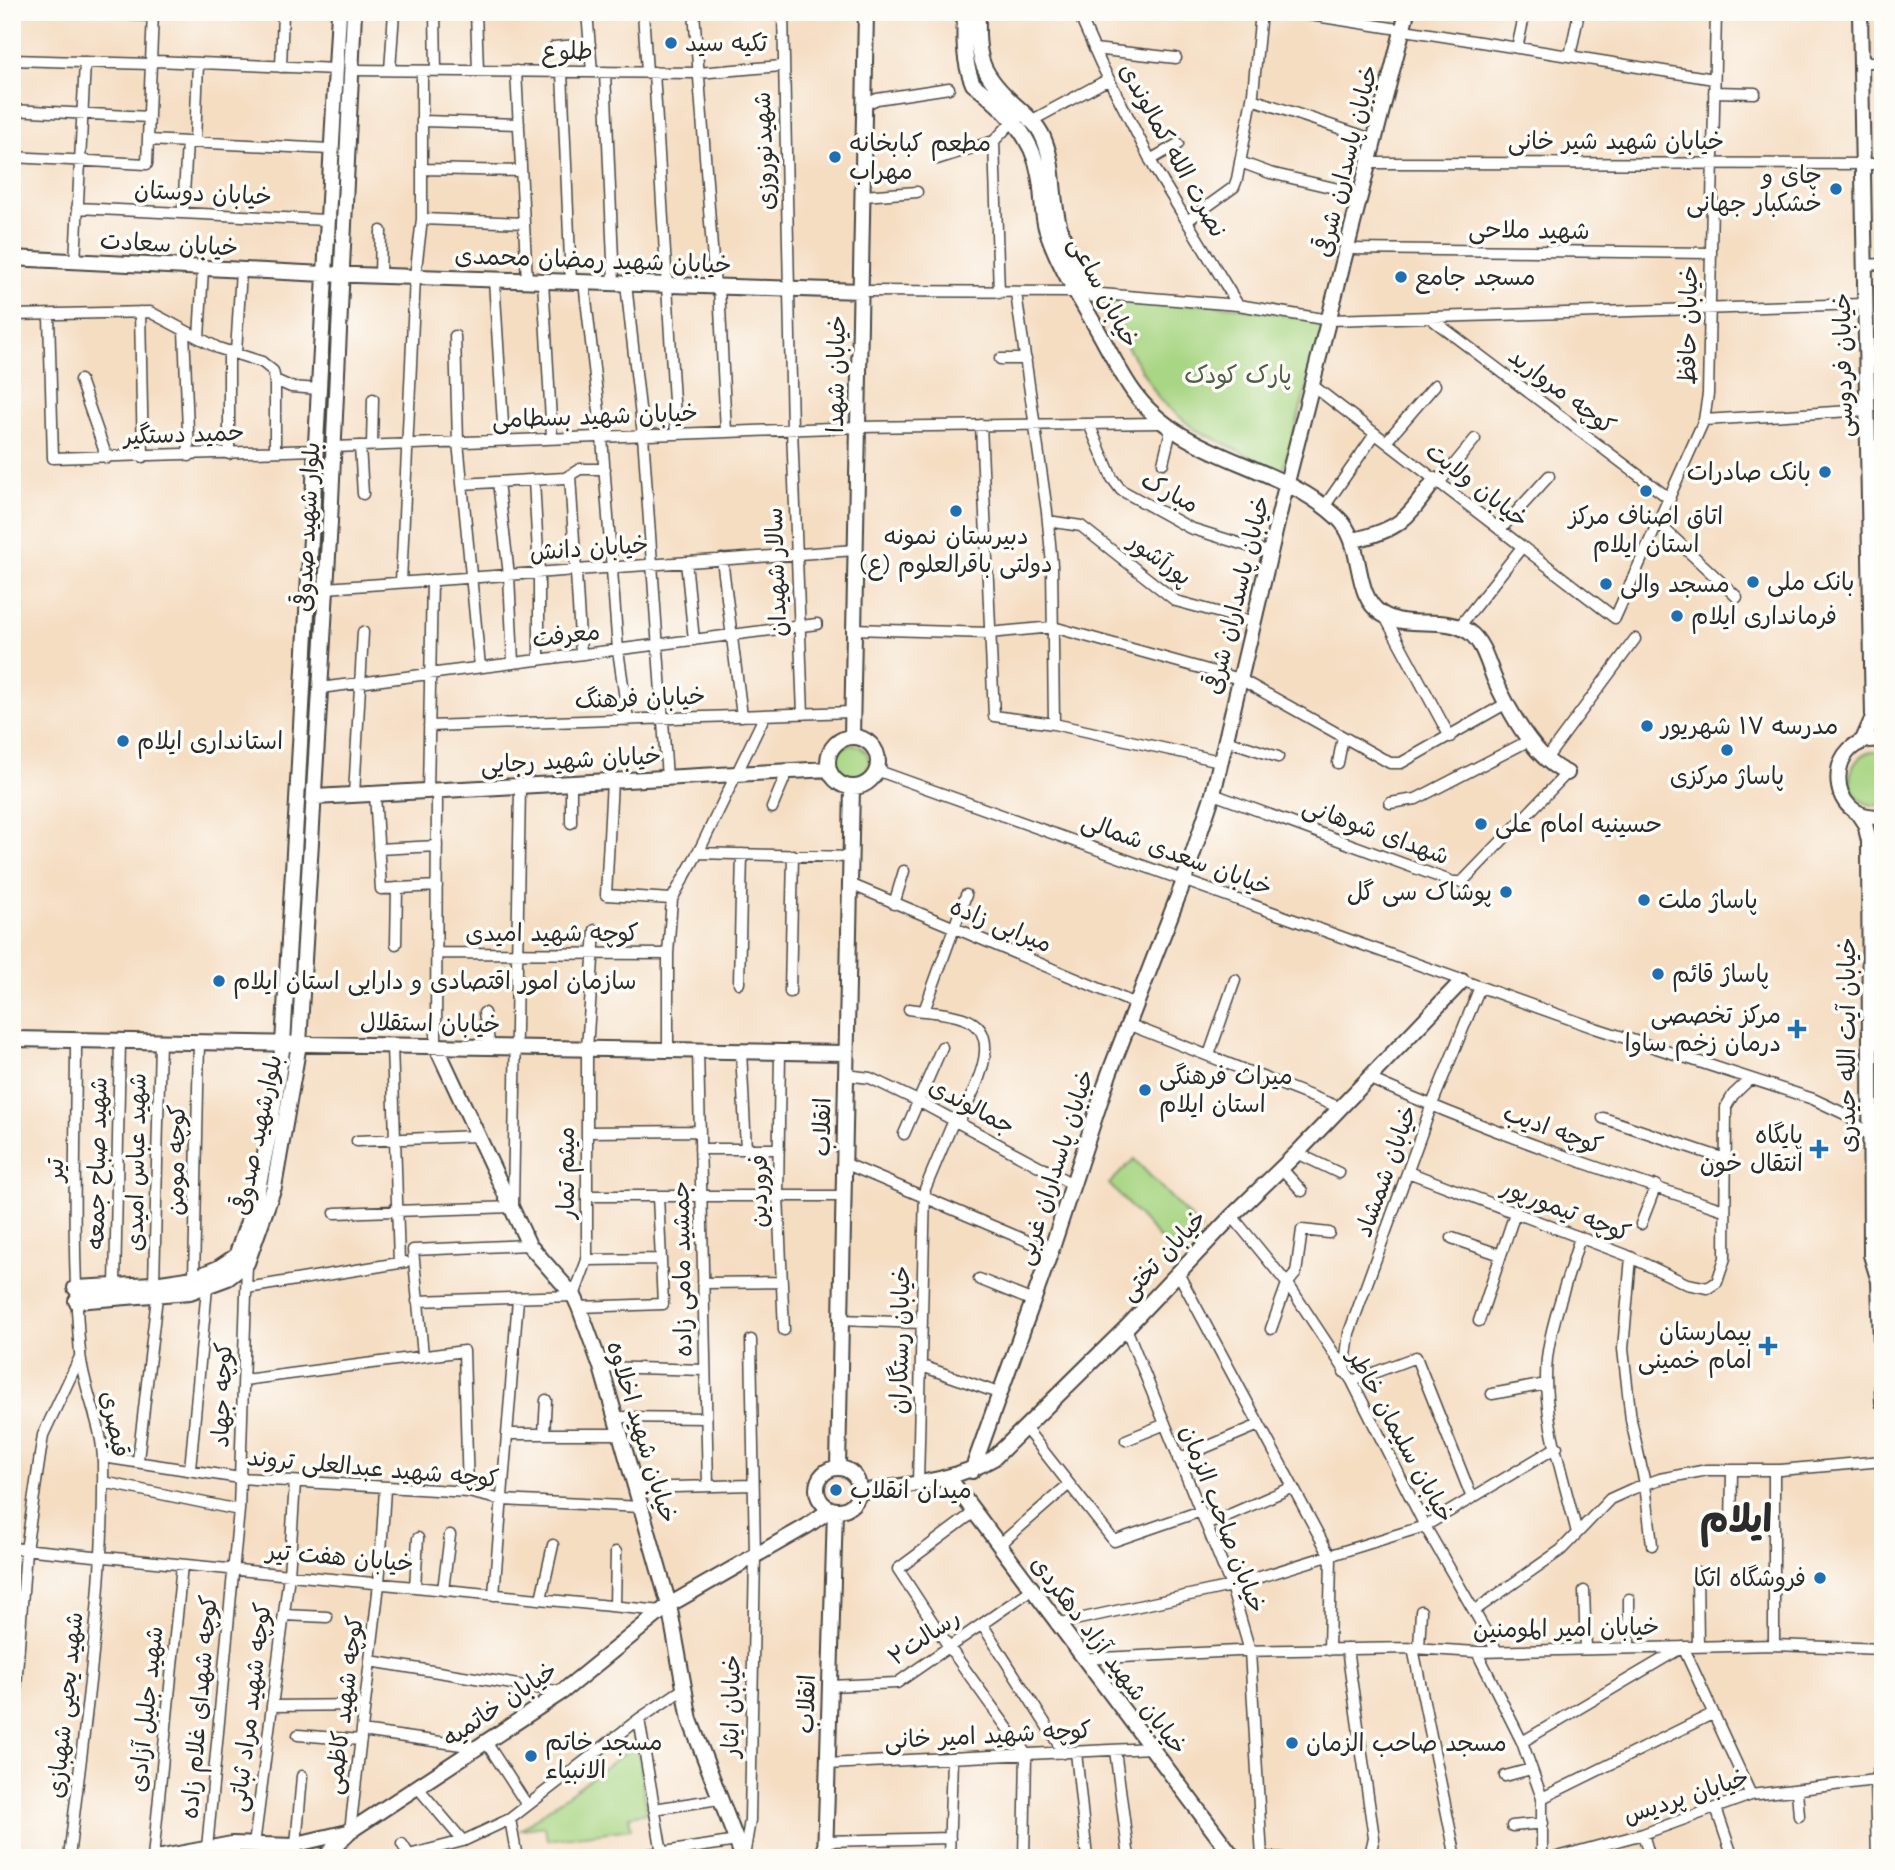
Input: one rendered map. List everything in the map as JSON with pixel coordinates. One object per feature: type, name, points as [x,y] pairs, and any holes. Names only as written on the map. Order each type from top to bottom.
[{"type":"street","points":[[12,158],[147,164],[153,14],[82,12]]},
{"type":"street","points":[[281,67],[283,12]]},
{"type":"street","name":"بلوار شهید صدوقی","points":[[299,1044],[315,797],[342,275],[344,70],[339,12]]},
{"type":"street","name":"بلوار شهید صدوقی","points":[[282,1044],[316,450],[330,149],[354,12]]},
{"type":"street","points":[[390,70],[394,12]]},
{"type":"street","points":[[435,12],[436,71]]},
{"type":"street","points":[[477,12],[478,71]]},
{"type":"street","points":[[587,12],[592,72]]},
{"type":"street","points":[[642,12],[650,72],[676,434]]},
{"type":"street","points":[[694,12],[726,432]]},
{"type":"street","name":"شهیدنوروزی","points":[[783,12],[782,66],[792,429]]},
{"type":"street","name":"خیابان شهدا","points":[[852,736],[866,12]]},
{"type":"street","name":"خیابان ساعی","points":[[965,12],[964,53],[968,74],[973,84],[1021,123],[1036,156],[1046,227],[1076,292],[1130,387],[1166,427],[1287,485],[1324,507],[1346,527],[1354,540]]},
{"type":"street","name":"خیابان ساعی","points":[[978,12],[977,46],[981,67],[1021,123],[1049,155],[1060,228],[1094,295]]},
{"type":"street","name":"نصرت الله کمالوندی","points":[[1078,12],[1150,160],[1238,305]]},
{"type":"street","points":[[1186,221],[1234,187],[1252,99],[1261,12]]},
{"type":"street","points":[[1292,12],[1315,13],[1402,30],[1714,79]]},
{"type":"street","name":"خیابان پاسدارن شرقی","points":[[1329,320],[1407,12]]},
{"type":"street","points":[[1517,48],[1525,12]]},
{"type":"street","points":[[1570,56],[1578,12]]},
{"type":"street","name":"خیابان حافظ","points":[[1615,618],[1704,420],[1710,309],[1716,12]]},
{"type":"street","name":"خیابان فردوسی","points":[[1857,812],[1841,794],[1838,771],[1851,748],[1862,742],[1873,717],[1875,446],[1867,410],[1860,12]]},
{"type":"street","points":[[554,47],[590,44]]},
{"type":"street","points":[[1094,49],[1176,58]]},
{"type":"street","name":"طلوع","points":[[12,60],[422,71],[698,73],[782,66]]},
{"type":"street","points":[[75,262],[85,62]]},
{"type":"street","points":[[1861,62],[1883,62]]},
{"type":"street","points":[[183,213],[198,63]]},
{"type":"street","points":[[401,582],[415,277],[422,219],[422,71]]},
{"type":"street","points":[[516,71],[527,281]]},
{"type":"street","points":[[562,72],[577,282],[602,437],[618,650],[628,720]]},
{"type":"street","points":[[605,72],[620,284],[643,435],[667,778]]},
{"type":"street","points":[[937,159],[994,141],[1021,123],[1109,79]]},
{"type":"street","points":[[864,105],[877,99],[949,88]]},
{"type":"street","points":[[1714,92],[1755,93]]},
{"type":"street","points":[[1252,99],[1375,141]]},
{"type":"street","points":[[12,110],[149,117]]},
{"type":"street","points":[[423,121],[519,124]]},
{"type":"street","points":[[148,140],[330,149]]},
{"type":"street","points":[[994,141],[999,293]]},
{"type":"street","points":[[1150,160],[1178,144]]},
{"type":"street","name":"خیابان شهید شیر خانی","points":[[1369,163],[1713,161],[1883,164]]},
{"type":"street","points":[[1240,162],[1270,173],[1360,194]]},
{"type":"street","points":[[423,169],[520,171]]},
{"type":"street","points":[[863,196],[917,192]]},
{"type":"street","name":"خیابان دوستان","points":[[78,208],[326,220]]},
{"type":"street","points":[[422,219],[523,223]]},
{"type":"street","points":[[380,276],[381,231]]},
{"type":"street","name":"شهید ملاحی","points":[[1347,249],[1711,253]]},
{"type":"street","name":"خیابان سعادت","points":[[12,258],[324,274]]},
{"type":"street","points":[[1864,265],[1883,264]]},
{"type":"street","points":[[199,338],[203,269]]},
{"type":"street","points":[[229,454],[233,352],[241,270]]},
{"type":"street","name":"خیابان شهید رمضان محمدی","points":[[324,274],[861,291]]},
{"type":"street","points":[[494,280],[504,440]]},
{"type":"street","points":[[543,281],[552,439]]},
{"type":"street","points":[[861,291],[1076,292],[1238,305],[1329,320],[1865,304]]},
{"type":"street","points":[[1016,293],[1048,521],[1054,724]]},
{"type":"street","points":[[140,312],[143,457]]},
{"type":"street","points":[[12,315],[150,312],[199,338],[262,362],[273,371],[275,380],[275,451]]},
{"type":"street","name":"حمید دستگیر","points":[[49,316],[53,458],[190,456],[316,450]]},
{"type":"street","name":"کوچه مروارید","points":[[1429,317],[1670,499]]},
{"type":"street","name":"خیابان پاسداران شرقی","points":[[1185,879],[1213,794],[1329,320]]},
{"type":"street","points":[[184,330],[190,456]]},
{"type":"street","points":[[455,336],[458,442],[480,667]]},
{"type":"street","points":[[1000,359],[1026,359]]},
{"type":"street","points":[[80,380],[107,458]]},
{"type":"street","points":[[275,380],[290,387],[319,389]]},
{"type":"street","name":"خیابان ولایت","points":[[1312,385],[1615,618]]},
{"type":"street","points":[[1386,442],[1435,385]]},
{"type":"street","points":[[372,445],[373,399]]},
{"type":"street","points":[[1704,420],[1867,410]]},
{"type":"street","name":"خیابان شهید بسطامی","points":[[334,447],[858,427],[1089,424],[1166,427]]},
{"type":"street","name":"مبارک","points":[[1089,424],[1112,478],[1121,490],[1190,528],[1270,553]]},
{"type":"street","points":[[981,425],[994,716],[1054,724],[1220,761]]},
{"type":"street","points":[[1163,463],[1166,427]]},
{"type":"street","name":"سالار شهیدان","points":[[792,429],[803,714]]},
{"type":"street","points":[[1324,507],[1375,434]]},
{"type":"street","points":[[1450,737],[1384,615],[1368,599],[1354,540],[1381,533],[1405,521],[1475,439]]},
{"type":"street","points":[[360,446],[363,494]]},
{"type":"street","points":[[462,484],[534,480],[570,475],[580,469],[605,469]]},
{"type":"street","points":[[570,475],[581,654]]},
{"type":"street","points":[[1500,530],[1549,476]]},
{"type":"street","points":[[534,480],[539,572],[539,660]]},
{"type":"street","points":[[498,482],[509,575],[513,663]]},
{"type":"street","name":"پورآشور","points":[[1048,521],[1081,526],[1176,601],[1254,622]]},
{"type":"street","points":[[1659,524],[1737,597]]},
{"type":"street","points":[[1459,628],[1522,547]]},
{"type":"street","name":"خیابان دانش","points":[[326,588],[855,550]]},
{"type":"street","points":[[722,559],[742,716]]},
{"type":"street","points":[[686,562],[694,640]]},
{"type":"street","points":[[432,580],[429,726],[437,846],[436,1046]]},
{"type":"street","points":[[1384,615],[1399,621],[1459,628],[1471,633],[1483,651],[1507,703],[1530,740],[1546,759],[1567,772]]},
{"type":"street","name":"معرفت","points":[[320,688],[817,624]]},
{"type":"street","points":[[852,629],[989,633],[1053,627],[1240,679],[1390,763],[1401,763],[1507,703]]},
{"type":"street","points":[[354,795],[363,632]]},
{"type":"street","points":[[1546,759],[1635,639]]},
{"type":"street","name":"خیابان فرهنگ","points":[[429,726],[852,712]]},
{"type":"street","points":[[668,1050],[667,954],[672,899],[698,853],[765,715]]},
{"type":"street","points":[[1873,717],[1883,733]]},
{"type":"street","points":[[852,736],[870,743],[876,751],[876,770],[871,779],[852,787],[842,785],[829,769],[830,751],[835,744],[852,736]]},
{"type":"street","points":[[1338,763],[1343,737]]},
{"type":"street","points":[[1226,740],[1278,757]]},
{"type":"street","points":[[1390,803],[1416,799],[1530,740]]},
{"type":"street","points":[[1862,742],[1883,740]]},
{"type":"street","name":"خیابان شهید رجایی","points":[[315,797],[829,769]]},
{"type":"street","name":"خیابان سعدی شمالی","points":[[876,770],[1185,879],[1462,981],[1813,1100],[1847,1115],[1869,1136]]},
{"type":"street","points":[[772,808],[787,772]]},
{"type":"street","name":"شهدای شوهانی","points":[[1213,794],[1453,882],[1462,882],[1567,772]]},
{"type":"street","points":[[612,781],[606,895],[672,899]]},
{"type":"street","points":[[571,783],[571,823]]},
{"type":"street","points":[[335,1213],[513,1207],[513,1048],[520,786]]},
{"type":"street","name":"انقلاب","points":[[838,1467],[852,787]]},
{"type":"street","points":[[375,793],[381,888],[437,886]]},
{"type":"street","points":[[1857,812],[1883,818]]},
{"type":"street","name":"خیابان آیت الله حیدری","points":[[1857,812],[1875,848],[1883,875]]},
{"type":"street","name":"خیابان آیت الله حیدری","points":[[1883,818],[1875,848],[1869,1136],[1871,1255],[1881,1277],[1883,1402]]},
{"type":"street","points":[[379,849],[437,846]]},
{"type":"street","points":[[698,853],[851,856]]},
{"type":"street","points":[[739,983],[742,854]]},
{"type":"street","points":[[790,992],[793,855]]},
{"type":"street","points":[[894,904],[904,871]]},
{"type":"street","name":"خیابان پاسداران غربی","points":[[972,1471],[1074,1185],[1109,1074],[1130,1026],[1185,879]]},
{"type":"street","name":"میرابی زاده","points":[[849,884],[1136,1004]]},
{"type":"street","points":[[396,944],[397,888]]},
{"type":"street","points":[[909,1009],[924,1011],[966,895]]},
{"type":"street","name":"میثم تمار","points":[[577,1301],[587,1260],[587,1049],[595,930]]},
{"type":"street","name":"کوچه شهید امیدی","points":[[437,953],[667,954]]},
{"type":"street","points":[[1209,1055],[1236,980]]},
{"type":"street","name":"خیابان تختی","points":[[859,1492],[949,1478],[972,1471],[994,1458],[1126,1328],[1462,981]]},
{"type":"street","name":"خیابان شمشاد","points":[[1343,1372],[1349,1333],[1431,1107],[1480,987]]},
{"type":"street","name":"خیابان رستگاران","points":[[918,1483],[925,1189],[985,1057],[985,1041],[981,1030],[964,1018],[924,1011]]},
{"type":"street","points":[[484,1013],[490,1047]]},
{"type":"street","points":[[1130,1026],[1341,1108]]},
{"type":"street","name":"خیابان استقلال","points":[[12,1039],[846,1053]]},
{"type":"street","name":"تیر","points":[[76,1040],[76,1294]]},
{"type":"street","name":"شهید صباح جمعه","points":[[115,1292],[120,1041]]},
{"type":"street","name":"شهید عباس امیدی","points":[[138,1461],[156,1290],[160,1041]]},
{"type":"street","name":"کوچه مومن","points":[[194,1278],[199,1042]]},
{"type":"street","name":"بلوارشهید صدوقی","points":[[242,1260],[270,1129],[282,1044]]},
{"type":"street","name":"بلوارشهید صدوقی","points":[[242,1260],[274,1187],[299,1044]]},
{"type":"street","points":[[392,1045],[399,1263]]},
{"type":"street","name":"خیابان شهید اخلاوه","points":[[436,1046],[529,1245],[577,1301],[601,1367],[636,1488],[666,1608],[682,1690],[719,1799],[743,1858]]},
{"type":"street","points":[[904,1133],[943,1047]]},
{"type":"street","name":"جمشید مامی زاده","points":[[698,1051],[708,1486]]},
{"type":"street","points":[[741,1051],[746,1149]]},
{"type":"street","name":"فروردین","points":[[780,1052],[778,1195],[784,1330]]},
{"type":"street","name":"جمالوندی","points":[[846,1075],[870,1078],[918,1101],[1074,1185]]},
{"type":"street","name":"کوچه ادیب","points":[[1370,1079],[1431,1107],[1724,1210]]},
{"type":"street","points":[[1724,1210],[1726,1107],[1733,1095],[1750,1079]]},
{"type":"street","points":[[1603,1118],[1725,1159]]},
{"type":"street","points":[[587,1132],[700,1131]]},
{"type":"street","points":[[357,1141],[476,1136]]},
{"type":"street","points":[[701,1149],[779,1149]]},
{"type":"street","points":[[1297,1153],[1339,1173]]},
{"type":"street","points":[[844,1163],[1051,1251]]},
{"type":"street","points":[[1282,1168],[1302,1191]]},
{"type":"street","name":"کوچه تیمورپور","points":[[1408,1172],[1632,1257],[1687,1284],[1708,1288],[1717,1282],[1723,1270],[1724,1210]]},
{"type":"street","points":[[1641,1224],[1656,1186]]},
{"type":"street","points":[[587,1196],[843,1196]]},
{"type":"street","points":[[417,1301],[518,1299],[663,1304],[658,1196]]},
{"type":"street","points":[[1479,1321],[1515,1213]]},
{"type":"street","name":"خیابان سلیمان خاطر","points":[[1232,1216],[1287,1284],[1343,1372],[1352,1381],[1425,1526],[1497,1651]]},
{"type":"street","points":[[1271,1329],[1287,1284],[1296,1273],[1302,1230],[1329,1233]]},
{"type":"street","points":[[1577,1534],[1546,1384],[1547,1355],[1580,1237]]},
{"type":"street","points":[[1452,1238],[1501,1255]]},
{"type":"street","points":[[247,1288],[399,1263],[413,1256],[529,1245]]},
{"type":"street","points":[[413,1256],[422,1355]]},
{"type":"street","points":[[1632,1257],[1623,1349],[1631,1420],[1645,1484],[1653,1545]]},
{"type":"street","points":[[587,1260],[661,1259]]},
{"type":"street","points":[[76,1294],[207,1288],[228,1279],[242,1260]]},
{"type":"street","points":[[156,1290],[242,1260]]},
{"type":"street","name":"کوچه جهاد","points":[[233,1570],[239,1510],[247,1288],[242,1260]]},
{"type":"street","points":[[1178,1273],[1331,1558],[1329,1650]]},
{"type":"street","points":[[979,1279],[1033,1301]]},
{"type":"street","points":[[704,1283],[782,1282]]},
{"type":"street","points":[[190,1469],[207,1288]]},
{"type":"street","name":"قیصری","points":[[76,1294],[80,1357],[103,1457],[102,1557]]},
{"type":"street","points":[[495,1595],[518,1299]]},
{"type":"street","points":[[841,1320],[922,1322]]},
{"type":"street","name":"خیابان صاحب الزمان","points":[[1126,1328],[1163,1425],[1231,1586],[1250,1651],[1262,1857]]},
{"type":"street","name":"خیابان ایثار","points":[[743,1858],[750,1820],[755,1555],[751,1339]]},
{"type":"street","points":[[244,1380],[464,1351],[468,1492]]},
{"type":"street","points":[[12,1741],[16,1637],[43,1435],[80,1357]]},
{"type":"street","points":[[1352,1381],[1416,1357],[1472,1498]]},
{"type":"street","points":[[922,1366],[1001,1394]]},
{"type":"street","points":[[601,1367],[705,1370]]},
{"type":"street","points":[[1492,1394],[1546,1384]]},
{"type":"street","points":[[544,1434],[546,1400]]},
{"type":"street","points":[[615,1417],[706,1419]]},
{"type":"street","points":[[1178,1459],[1259,1424]]},
{"type":"street","points":[[1126,1440],[1163,1425]]},
{"type":"street","points":[[1026,1429],[1114,1541],[1201,1511]]},
{"type":"street","points":[[508,1434],[621,1434]]},
{"type":"street","points":[[1056,1623],[1231,1586],[1331,1558],[1425,1526],[1557,1447]]},
{"type":"street","name":"کوچه شهید عبدالعلی تروند","points":[[103,1457],[240,1478],[468,1492],[502,1500],[641,1507]]},
{"type":"street","points":[[1474,1611],[1561,1550],[1610,1499],[1645,1484],[1707,1470],[1774,1470],[1883,1461]]},
{"type":"street","points":[[666,1608],[807,1527],[833,1509],[852,1506],[859,1492],[856,1476],[838,1467],[824,1473],[817,1485],[820,1499],[833,1509]]},
{"type":"street","points":[[1774,1470],[1774,1645]]},
{"type":"street","points":[[1731,1529],[1732,1471]]},
{"type":"street","name":"خیابان شهید آزاد دهکردی","points":[[949,1478],[1234,1858]]},
{"type":"street","points":[[103,1482],[239,1510]]},
{"type":"street","name":"کوچه شهید مراد ثباتی","points":[[254,1845],[289,1575],[295,1482]]},
{"type":"street","points":[[636,1488],[754,1485]]},
{"type":"street","points":[[998,1546],[1068,1485]]},
{"type":"street","points":[[1206,1525],[1293,1487]]},
{"type":"street","name":"کوچه شهید کاظمی","points":[[349,1831],[379,1584],[385,1489]]},
{"type":"street","name":"انقلاب","points":[[825,1858],[833,1509]]},
{"type":"street","points":[[973,1513],[898,1569],[949,1647],[1026,1754],[1024,1858]]},
{"type":"street","points":[[443,1590],[450,1535]]},
{"type":"street","points":[[415,1587],[418,1538]]},
{"type":"street","points":[[541,1599],[552,1545]]},
{"type":"street","name":"خیابان هفت تیر","points":[[12,1548],[495,1595],[666,1608]]},
{"type":"street","points":[[615,1606],[616,1552]]},
{"type":"street","name":"شهید یحیی شهبازی","points":[[69,1858],[102,1557]]},
{"type":"street","name":"شهید جلیل آزادی","points":[[155,1858],[182,1564]]},
{"type":"street","name":"کوچه شهدای غلام زاده","points":[[207,1848],[233,1570]]},
{"type":"street","points":[[1697,1572],[1698,1646]]},
{"type":"street","name":"رسالت۲","points":[[830,1686],[897,1683],[1031,1590]]},
{"type":"street","points":[[1584,1591],[1587,1649]]},
{"type":"street","points":[[1629,1599],[1629,1648]]},
{"type":"street","name":"خیابان خاتمیه","points":[[155,1858],[207,1848],[254,1845],[295,1848],[349,1831],[419,1789],[481,1744],[562,1692],[666,1608]]},
{"type":"street","points":[[1421,1611],[1416,1648],[1456,1858]]},
{"type":"street","points":[[284,1615],[327,1617]]},
{"type":"street","points":[[982,1624],[1064,1753]]},
{"type":"street","name":"خیابان امیر المومنین","points":[[1083,1659],[1250,1651],[1416,1648],[1477,1652],[1774,1645],[1883,1648]]},
{"type":"street","points":[[1522,1742],[1683,1647],[1751,1795]]},
{"type":"street","points":[[1347,1649],[1374,1838],[1370,1858]]},
{"type":"street","points":[[1477,1652],[1522,1742],[1542,1798],[1542,1858]]},
{"type":"street","points":[[370,1661],[562,1692]]},
{"type":"street","points":[[1883,1667],[1883,1679]]},
{"type":"street","points":[[402,1844],[409,1856],[463,1842],[510,1819],[639,1719],[682,1690]]},
{"type":"street","points":[[272,1706],[365,1705]]},
{"type":"street","points":[[1542,1798],[1712,1714]]},
{"type":"street","points":[[639,1719],[662,1853]]},
{"type":"street","points":[[298,1735],[361,1735],[481,1744],[527,1805]]},
{"type":"street","name":"کوچه شهید امیر خانی","points":[[827,1764],[1151,1748]]},
{"type":"street","points":[[1115,1750],[1129,1858]]},
{"type":"street","points":[[1076,1752],[1087,1858]]},
{"type":"street","points":[[1877,1858],[1875,1780],[1883,1757]]},
{"type":"street","points":[[948,1858],[951,1758]]},
{"type":"street","points":[[1505,1776],[1531,1769]]},
{"type":"street","points":[[302,1776],[295,1848],[313,1846],[322,1858]]},
{"type":"street","name":"خیابان پردیس","points":[[1554,1858],[1588,1853],[1751,1795],[1875,1780]]},
{"type":"street","points":[[419,1789],[463,1842]]},
{"type":"street","points":[[1797,1790],[1799,1816]]},
{"type":"street","points":[[654,1809],[719,1799]]},
{"type":"street","points":[[1716,1808],[1733,1858]]},
{"type":"street","points":[[510,1819],[517,1858]]},
{"type":"street","points":[[1512,1826],[1543,1823]]},
{"type":"street","name":"خیابان خاتمیه","points":[[322,1858],[349,1831]]},
{"type":"street","points":[[1643,1834],[1650,1858]]},
{"type":"street","points":[[825,1841],[950,1838]]},
{"type":"street","points":[[625,1858],[737,1841]]},
{"type":"street","points":[[1262,1857],[1282,1858]]},
{"type":"green space","name":"پارک کودک","points":[[1097,298],[1238,307],[1326,322],[1282,472],[1194,429],[1160,400]]},
{"type":"green space","points":[[852,745],[864,750],[869,762],[864,774],[852,779],[840,774],[835,762],[840,750]]},
{"type":"green space","points":[[1872,751],[1883,751],[1883,805],[1871,805],[1861,800],[1854,793],[1851,784],[1854,765]]},
{"type":"green space","points":[[1134,1159],[1201,1229],[1175,1255],[1109,1184]]},
{"type":"green space","points":[[637,1744],[647,1813],[629,1816],[631,1829],[547,1840],[545,1826],[521,1829]]},
{"type":"place","name":"تکیه سید","points":[[671,43]]},
{"type":"place","name":"مطعم كبابخانه مهراب","points":[[835,157]]},
{"type":"place","name":"چای و خشکبار جهانی","points":[[1836,189]]},
{"type":"place","name":"مسجد جامع","points":[[1401,277]]},
{"type":"place","name":"بانک صادرات","points":[[1825,472]]},
{"type":"place","name":"اتاق اصناف مرکز استان ایلام","points":[[1646,491]]},
{"type":"place","name":"دبیرستان نمونه دولتی باقرالعلوم (ع)","points":[[956,511]]},
{"type":"place","name":"بانک ملی","points":[[1753,582]]},
{"type":"place","name":"مسجد والی","points":[[1606,584]]},
{"type":"place","name":"فرمانداری ایلام","points":[[1677,616]]},
{"type":"place","name":"مدرسه ۱۷ شهریور","points":[[1647,726]]},
{"type":"place","name":"استانداری ایلام","points":[[123,741]]},
{"type":"place","name":"پاساژ مرکزی","points":[[1727,750]]},
{"type":"place","name":"حسینیه امام علی","points":[[1481,824]]},
{"type":"place","name":"پوشاک سی گل","points":[[1506,892]]},
{"type":"place","name":"پاساژ ملت","points":[[1644,900]]},
{"type":"place","name":"پاساژ قائم","points":[[1658,974]]},
{"type":"place","name":"سازمان امور اقتصادی و دارایی استان ایلام","points":[[219,981]]},
{"type":"place","name":"مرکز تخصصی درمان زخم ساوا","points":[[1797,1029]]},
{"type":"place","name":"میراث فرهنگی استان ایلام","points":[[1145,1090]]},
{"type":"place","name":"پایگاه انتقال خون","points":[[1819,1149]]},
{"type":"place","name":"بیمارستان امام خمینی","points":[[1768,1346]]},
{"type":"place","name":"میدان انقلاب","points":[[836,1490]]},
{"type":"place","name":"فروشگاه اتکا","points":[[1820,1578]]},
{"type":"place","name":"مسجد صاحب الزمان","points":[[1292,1743]]},
{"type":"place","name":"مسجد خاتم الانبیاء","points":[[531,1756]]},
{"type":"district","name":"ایلام","points":[[1736,1519]]}]
